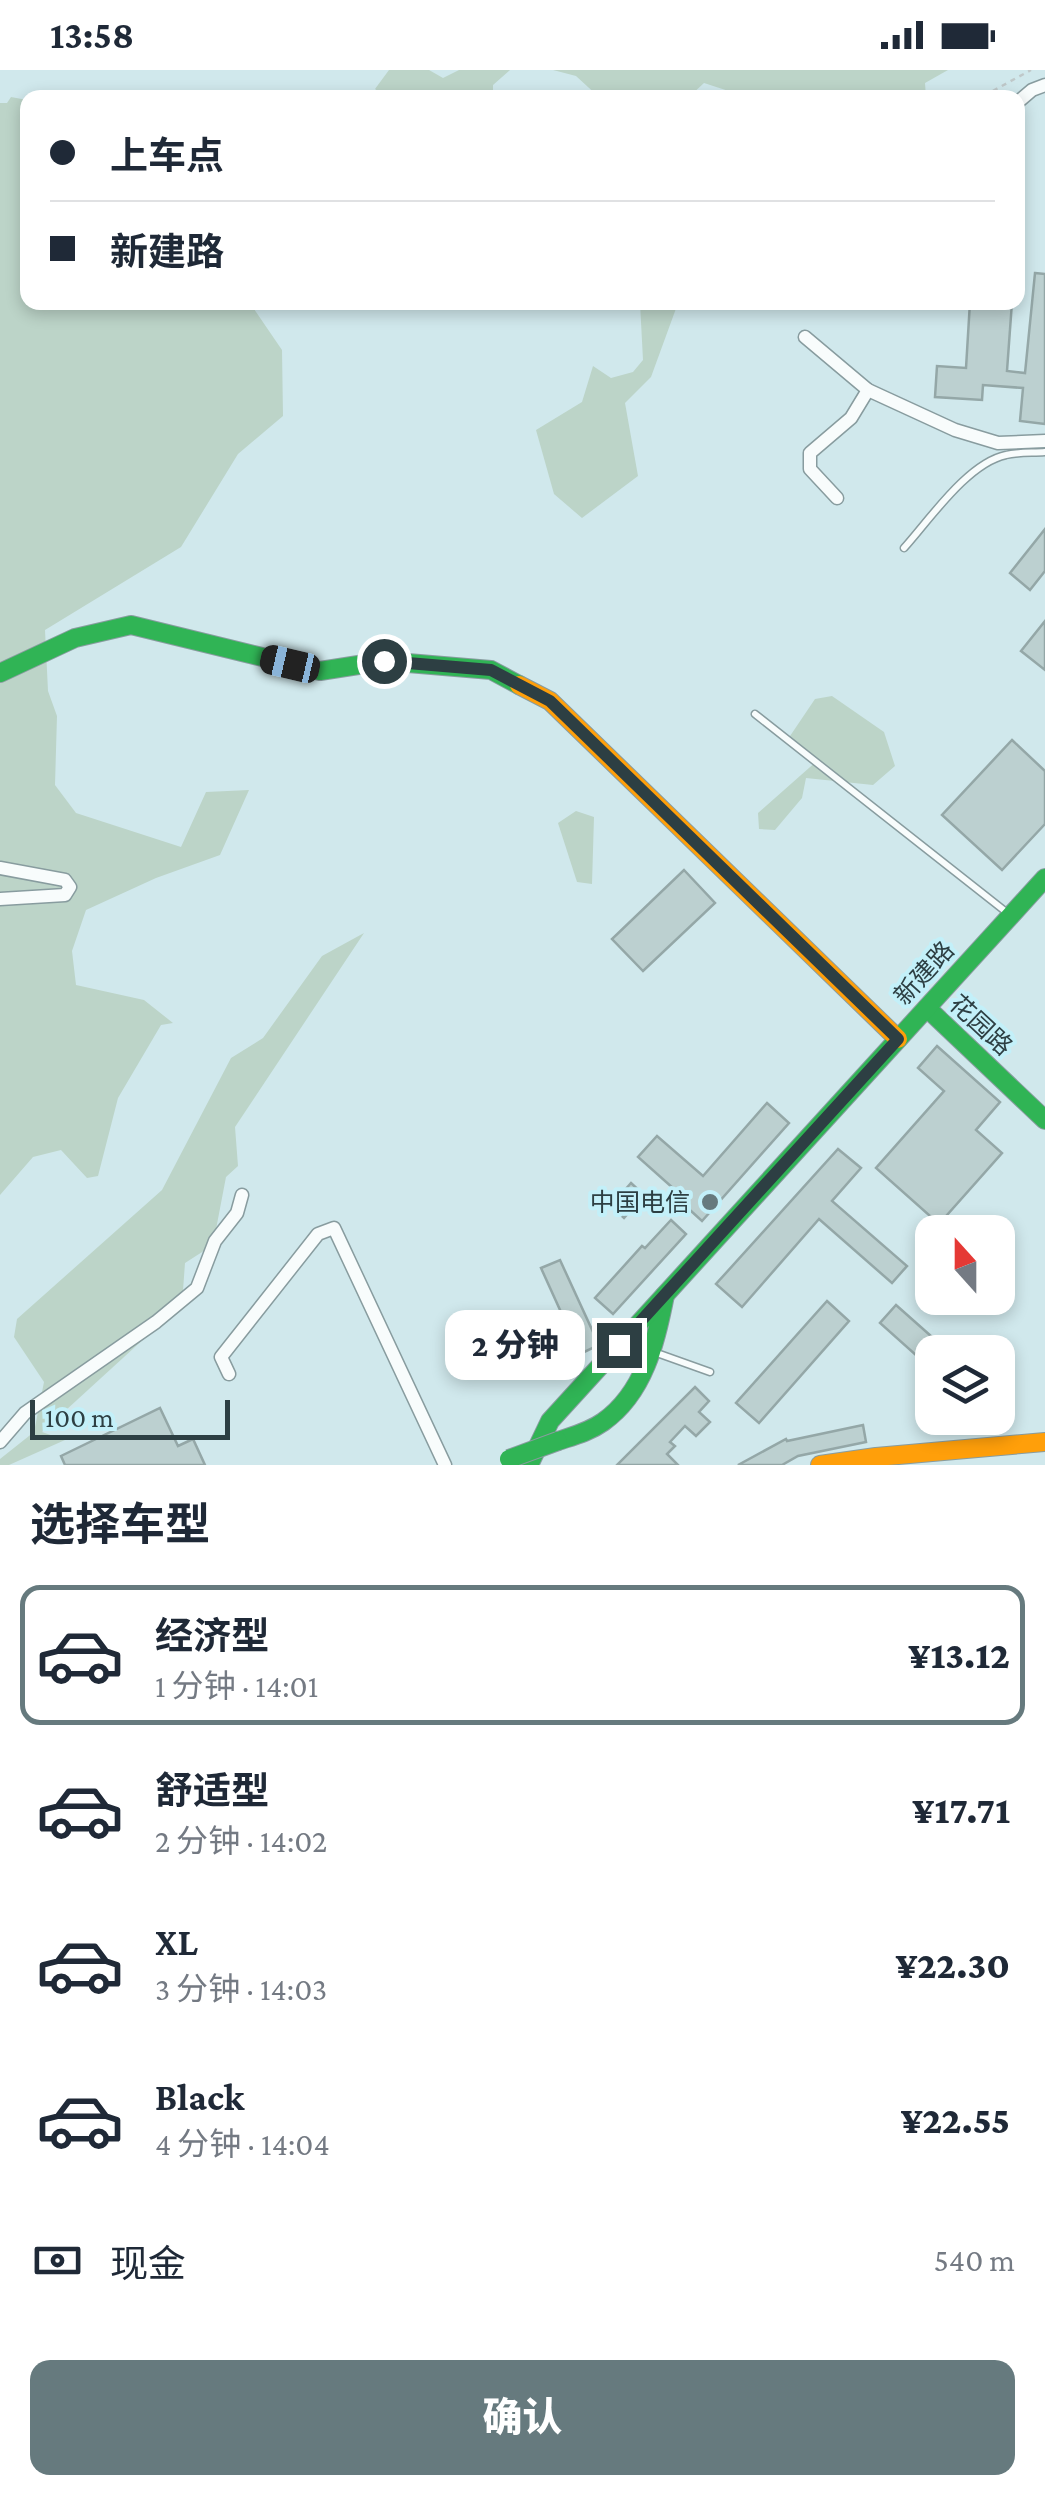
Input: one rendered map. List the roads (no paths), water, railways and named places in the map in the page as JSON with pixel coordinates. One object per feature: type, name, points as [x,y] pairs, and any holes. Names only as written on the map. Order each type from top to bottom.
[{"type":"street","points":[[805,337],[868,390],[955,430],[998,443],[1045,440]]},
{"type":"street","points":[[836,498],[810,469],[810,452],[851,418],[868,390]]},
{"type":"street","points":[[0,673],[75,638],[131,625],[320,671],[384,661],[491,670],[550,701],[898,1039]]},
{"type":"street","points":[[0,868],[65,880],[70,887],[65,895],[0,899]]},
{"type":"street","name":"新建路","points":[[529,1465],[550,1421],[1044,880]]},
{"type":"street","name":"花园路","points":[[927,1008],[1045,1120]]},
{"type":"street","points":[[0,1442],[25,1413],[156,1322],[197,1288],[215,1241],[238,1213],[242,1195]]},
{"type":"street","points":[[228,1374],[221,1357],[318,1234],[334,1228],[446,1465]]},
{"type":"street","points":[[500,1462],[600,1424],[621,1406],[641,1378],[658,1340],[665,1295]]},
{"type":"street","points":[[820,1465],[1045,1442]]},
{"type":"lane","points":[[904,548],[972,471],[1008,454],[1045,452]]},
{"type":"lane","points":[[755,714],[1011,916]]},
{"type":"lane","points":[[652,1352],[710,1372]]},
{"type":"place","name":"中国电信","points":[[710,1202]]}]
